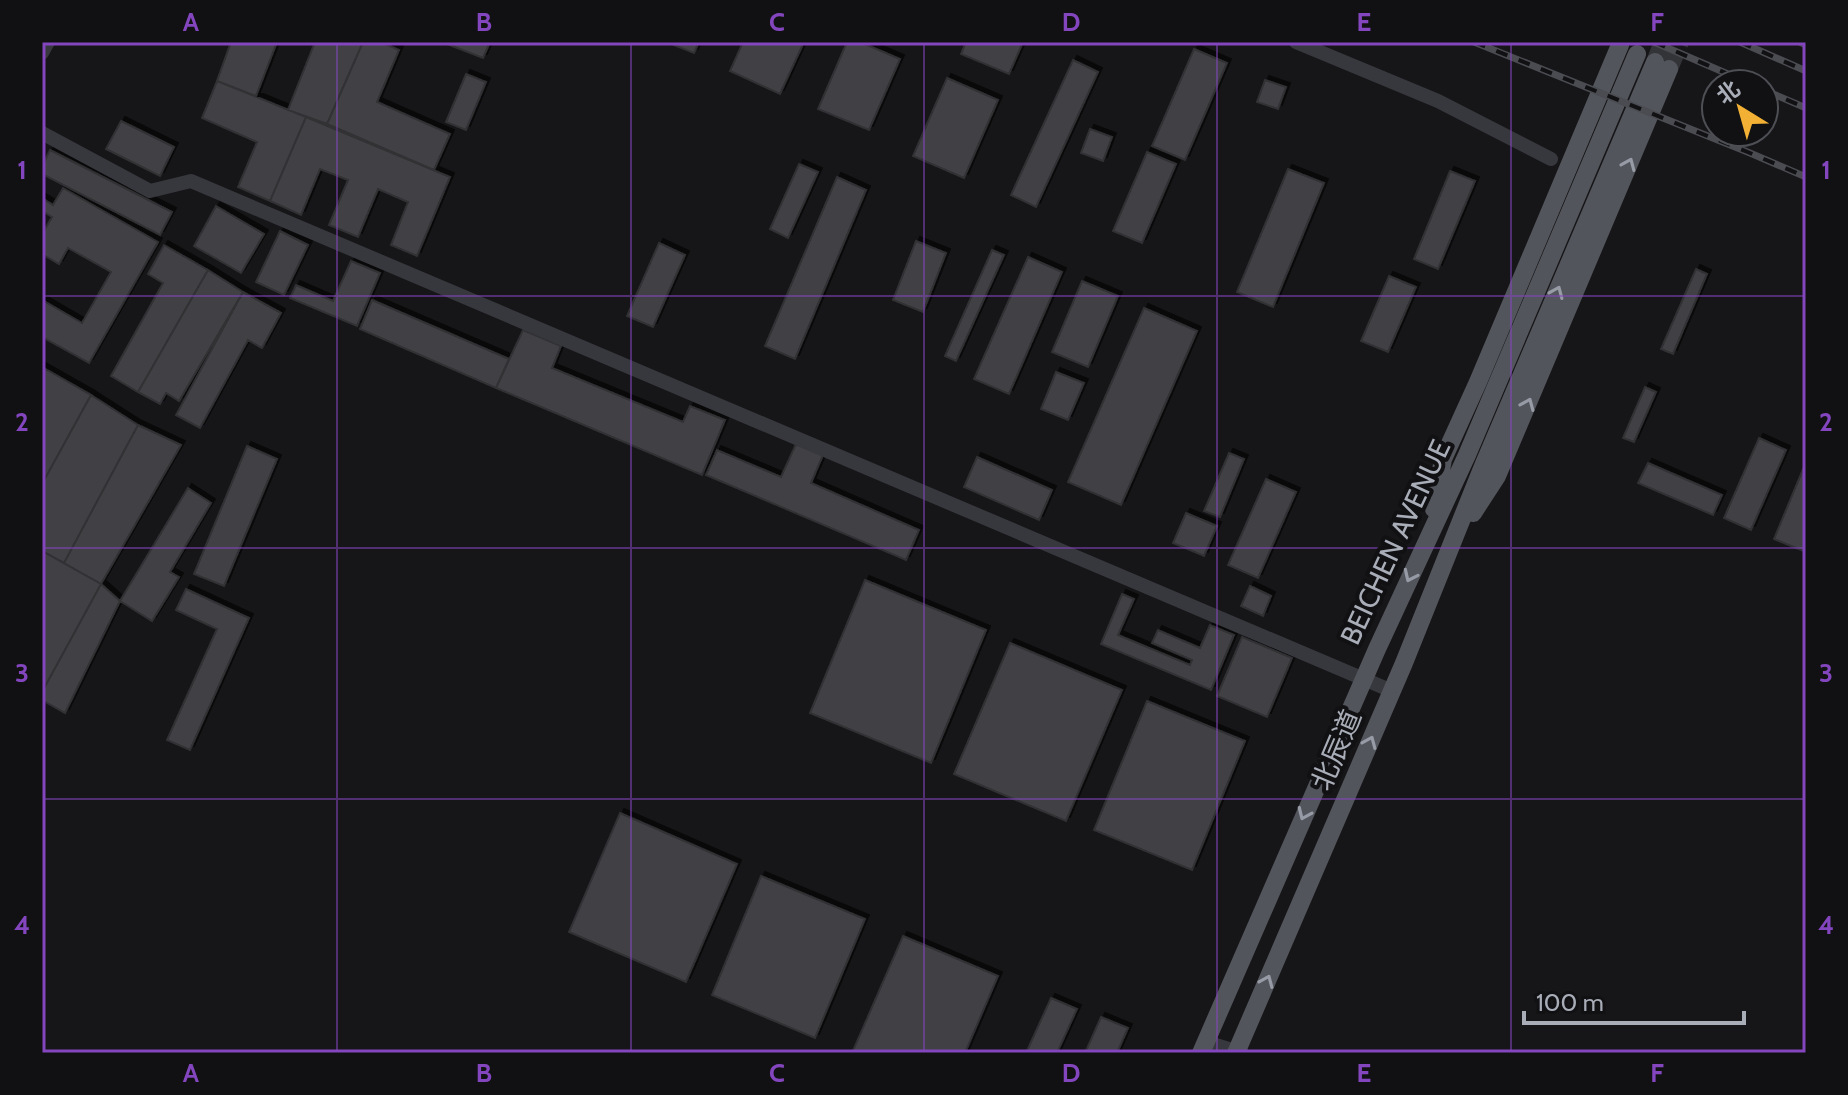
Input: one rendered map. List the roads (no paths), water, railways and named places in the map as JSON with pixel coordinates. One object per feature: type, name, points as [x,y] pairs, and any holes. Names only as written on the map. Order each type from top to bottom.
[{"type":"main road","name":"BEICHEN AVENUE","points":[[1204,1050],[1364,679],[1467,455],[1628,49]]},
{"type":"main road","name":"北辰道","points":[[1239,1052],[1392,691],[1483,466],[1662,66]]},
{"type":"street","points":[[42,53],[48,42]]},
{"type":"street","points":[[1296,42],[1438,101],[1551,159]]},
{"type":"street","points":[[42,133],[150,191],[191,181],[1392,691]]},
{"type":"street","points":[[1204,1050],[1239,1052]]},
{"type":"tunnel","points":[[1655,62],[1663,42]]},
{"type":"tunnel","points":[[1669,69],[1680,42]]},
{"type":"railway","points":[[1474,42],[1806,177]]},
{"type":"railway","points":[[1654,42],[1714,68]]},
{"type":"railway","points":[[1740,42],[1806,71]]},
{"type":"railway","points":[[1800,42],[1806,45]]},
{"type":"railway","points":[[1780,97],[1806,108]]}]
